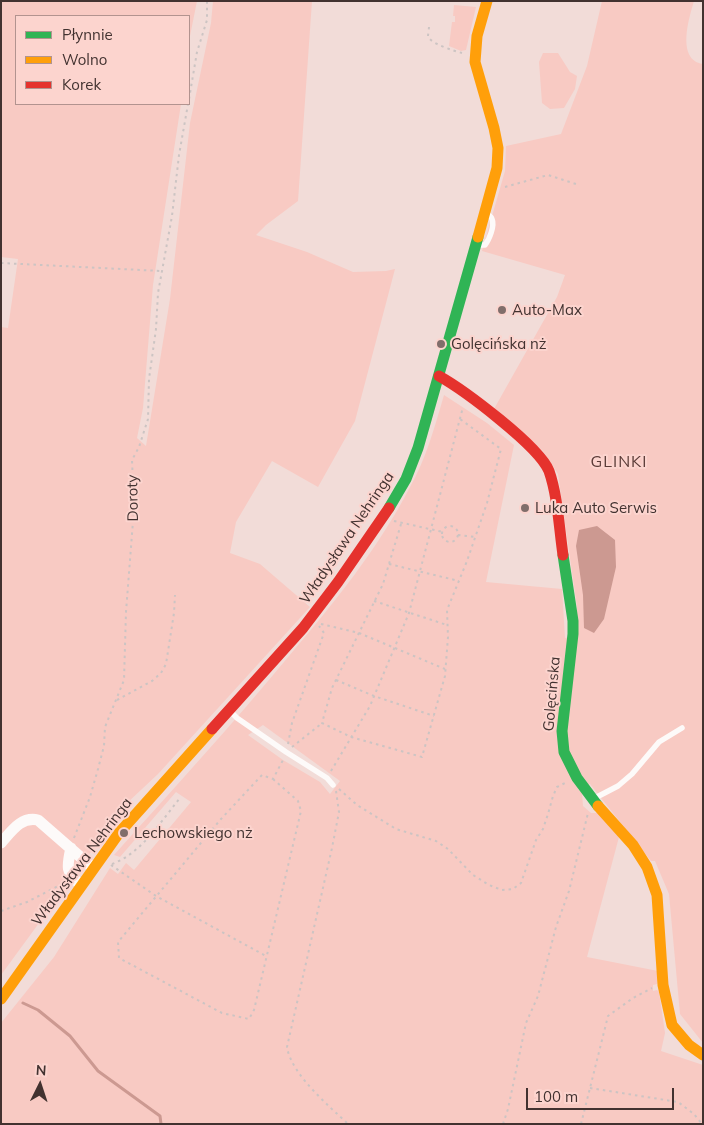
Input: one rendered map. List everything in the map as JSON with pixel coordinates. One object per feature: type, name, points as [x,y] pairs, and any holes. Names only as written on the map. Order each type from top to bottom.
[{"type":"street","name":"Władysława Nehringa","points":[[1,999],[78,882],[93,868],[135,814],[317,611],[393,502],[406,479],[416,453],[439,376],[486,212],[498,162],[498,143],[477,72],[475,55],[476,40],[487,1]]},
{"type":"street","name":"Golęcińska","points":[[439,376],[456,386],[517,435],[537,454],[548,469],[553,485],[573,628],[562,731],[564,752],[577,778],[633,845],[647,867],[657,896],[663,985],[672,1025],[688,1045],[703,1055]]},
{"type":"street","points":[[1,843],[24,820],[38,820],[93,868]]},
{"type":"street","points":[[71,848],[68,861],[69,873],[78,882]]},
{"type":"lane","points":[[229,710],[236,718],[327,778],[333,785]]},
{"type":"lane","points":[[593,799],[618,786],[632,774],[659,742],[682,728]]},
{"type":"path","points":[[190,93],[197,52],[207,20],[207,1]]},
{"type":"path","points":[[429,27],[428,35],[443,47],[459,52],[467,51]]},
{"type":"path","name":"Doroty","points":[[71,848],[98,769],[104,746],[105,727],[124,680],[126,612],[134,508],[132,460],[139,447],[148,419],[149,380],[156,329],[158,292],[172,216],[179,155],[188,105]]},
{"type":"path","points":[[493,184],[500,188],[548,175],[579,185]]},
{"type":"path","points":[[1,263],[161,271]]},
{"type":"path","points":[[327,778],[370,706],[409,614],[466,395]]},
{"type":"path","points":[[322,723],[351,737],[422,757],[445,669],[448,637],[447,610],[487,503],[501,449],[460,419]]},
{"type":"path","points":[[286,752],[322,723],[336,680],[383,584],[400,524],[443,532]]},
{"type":"path","points":[[443,532],[446,528],[450,527],[455,528],[458,535]]},
{"type":"path","points":[[443,532],[443,537],[449,542],[454,541],[458,535]]},
{"type":"path","points":[[458,535],[475,537]]},
{"type":"path","points":[[389,564],[459,581]]},
{"type":"path","points":[[117,700],[152,681],[166,664],[175,595]]},
{"type":"path","points":[[374,601],[447,625]]},
{"type":"path","points":[[286,752],[292,723],[324,633],[316,622],[359,633],[445,669]]},
{"type":"path","points":[[336,680],[374,696],[434,716]]},
{"type":"path","points":[[273,779],[283,760]]},
{"type":"path","points":[[262,775],[273,779],[298,801],[301,811],[254,1010],[249,1019],[222,1013],[119,958],[118,942],[221,820],[262,775]]},
{"type":"path","points":[[333,785],[357,805],[396,829],[436,841],[448,849],[473,875],[502,890],[513,889],[521,883],[536,840],[546,822],[557,788],[577,778]]},
{"type":"path","points":[[333,785],[339,802],[339,812],[287,1047],[288,1056],[299,1074],[348,1124]]},
{"type":"path","points":[[180,798],[137,850],[122,860],[110,864],[156,896],[266,956]]},
{"type":"path","points":[[503,1124],[508,1109],[526,1023],[538,996],[556,927],[569,891],[589,807],[593,799]]},
{"type":"path","points":[[1,912],[78,882]]},
{"type":"path","points":[[581,1124],[608,1016],[633,998],[649,989],[663,985]]},
{"type":"path","points":[[590,1088],[678,1102],[694,1114],[702,1124]]},
{"type":"shaded area","points":[[1,1],[197,1],[190,36],[190,15],[15,15],[15,105],[181,105],[153,285],[143,408],[137,438],[146,446],[170,299],[190,123],[211,23],[213,1],[312,1],[298,201],[256,235],[307,252],[353,272],[395,269],[355,421],[318,487],[272,461],[236,522],[230,553],[260,564],[310,607],[158,774],[126,804],[1,975],[1,327],[8,328],[18,259],[1,257]]},
{"type":"shaded area","points":[[602,1],[694,1],[686,37],[687,47],[689,55],[695,61],[703,64],[703,1043],[680,1014],[669,894],[655,861],[651,861],[590,784],[578,789],[582,793],[583,806],[591,813],[599,813],[619,837],[587,957],[658,971],[657,984],[653,985],[653,991],[657,990],[659,992],[665,1033],[661,1051],[703,1065],[703,1124],[1,1124],[1,1023],[54,957],[110,868],[118,874],[126,863],[134,870],[191,802],[176,792],[120,857],[114,855],[268,681],[339,596],[370,554],[416,476],[430,442],[444,395],[487,423],[514,445],[486,582],[562,589],[565,638],[577,636],[577,607],[558,474],[543,451],[494,409],[557,297],[565,275],[482,251],[505,171],[506,146],[561,134],[587,66]],"holes":[[[263,725],[340,781],[330,794],[320,782],[283,760],[248,735]]]},
{"type":"shaded area","points":[[454,5],[476,7],[466,50],[461,51],[449,46],[452,22],[455,22],[455,16],[453,16]]},
{"type":"shaded area","points":[[543,53],[558,53],[570,72],[577,76],[575,89],[564,108],[550,109],[542,103],[539,62]]},
{"type":"shaded area","points":[[597,526],[615,540],[616,567],[604,619],[594,633],[584,628],[583,595],[576,546],[579,530]]},
{"type":"waterway","points":[[23,1003],[38,1010],[70,1036],[98,1071],[160,1116],[161,1124]]},
{"type":"traffic: fast","points":[[389,508],[406,479],[418,448],[478,237]]},
{"type":"traffic: fast","points":[[563,555],[573,621],[562,731],[564,752],[577,778],[598,806]]},
{"type":"traffic: slow","points":[[478,237],[497,168],[498,148],[475,62],[477,36],[487,1]]},
{"type":"traffic: slow","points":[[1,999],[119,833],[212,729]]},
{"type":"traffic: slow","points":[[598,806],[633,845],[647,867],[657,895],[663,985],[672,1025],[689,1045],[703,1055]]},
{"type":"traffic: jam","points":[[439,376],[500,419],[542,460],[549,471],[554,491],[563,555]]},
{"type":"traffic: jam","points":[[212,729],[303,628],[338,582],[389,508]]},
{"type":"place","name":"Auto-Max","points":[[502,310]]},
{"type":"place","name":"Golęcińska nż","points":[[441,344]]},
{"type":"place","name":"Luka Auto Serwis","points":[[525,508]]},
{"type":"place","name":"Lechowskiego nż","points":[[124,833]]},
{"type":"district","name":"GLINKI","points":[[619,462]]}]
